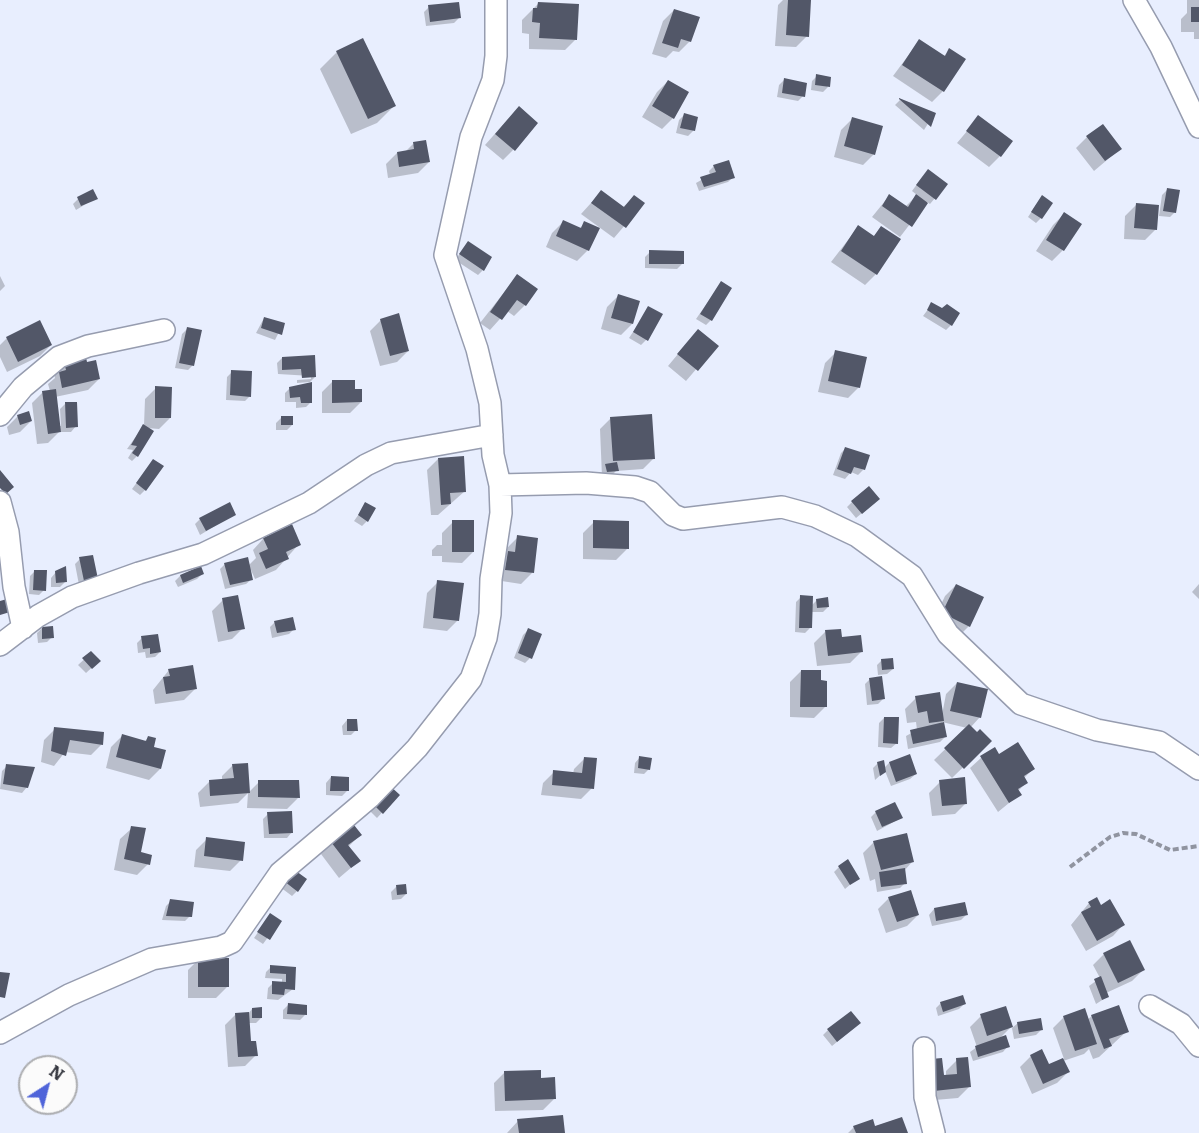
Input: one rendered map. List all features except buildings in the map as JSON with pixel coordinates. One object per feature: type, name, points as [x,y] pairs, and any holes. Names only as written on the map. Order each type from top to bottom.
[{"type":"street","points":[[0,1033],[69,995],[152,959],[221,947],[232,942],[280,873],[311,844],[342,823],[417,748],[471,679],[486,638],[500,519],[500,484],[495,471],[490,403],[477,349],[445,260],[459,183],[471,137],[493,80],[496,56],[496,0]]},
{"type":"street","points":[[1134,0],[1161,47],[1199,127]]},
{"type":"street","points":[[0,415],[23,387],[59,357],[88,346],[164,330]]},
{"type":"street","points":[[0,645],[48,610],[72,597],[139,573],[203,554],[309,504],[366,465],[391,453],[492,435]]},
{"type":"street","points":[[500,484],[586,483],[635,487],[650,492],[673,515],[683,519],[782,507],[815,516],[857,536],[912,576],[948,634],[1021,704],[1097,730],[1159,742],[1199,770]]},
{"type":"street","points":[[0,502],[8,532],[14,587],[23,628]]},
{"type":"street","points":[[1150,1006],[1181,1024],[1199,1047]]},
{"type":"street","points":[[924,1048],[925,1097],[934,1133]]},
{"type":"path","points":[[1070,867],[1110,837],[1123,833],[1136,834],[1170,850],[1199,846]]}]
